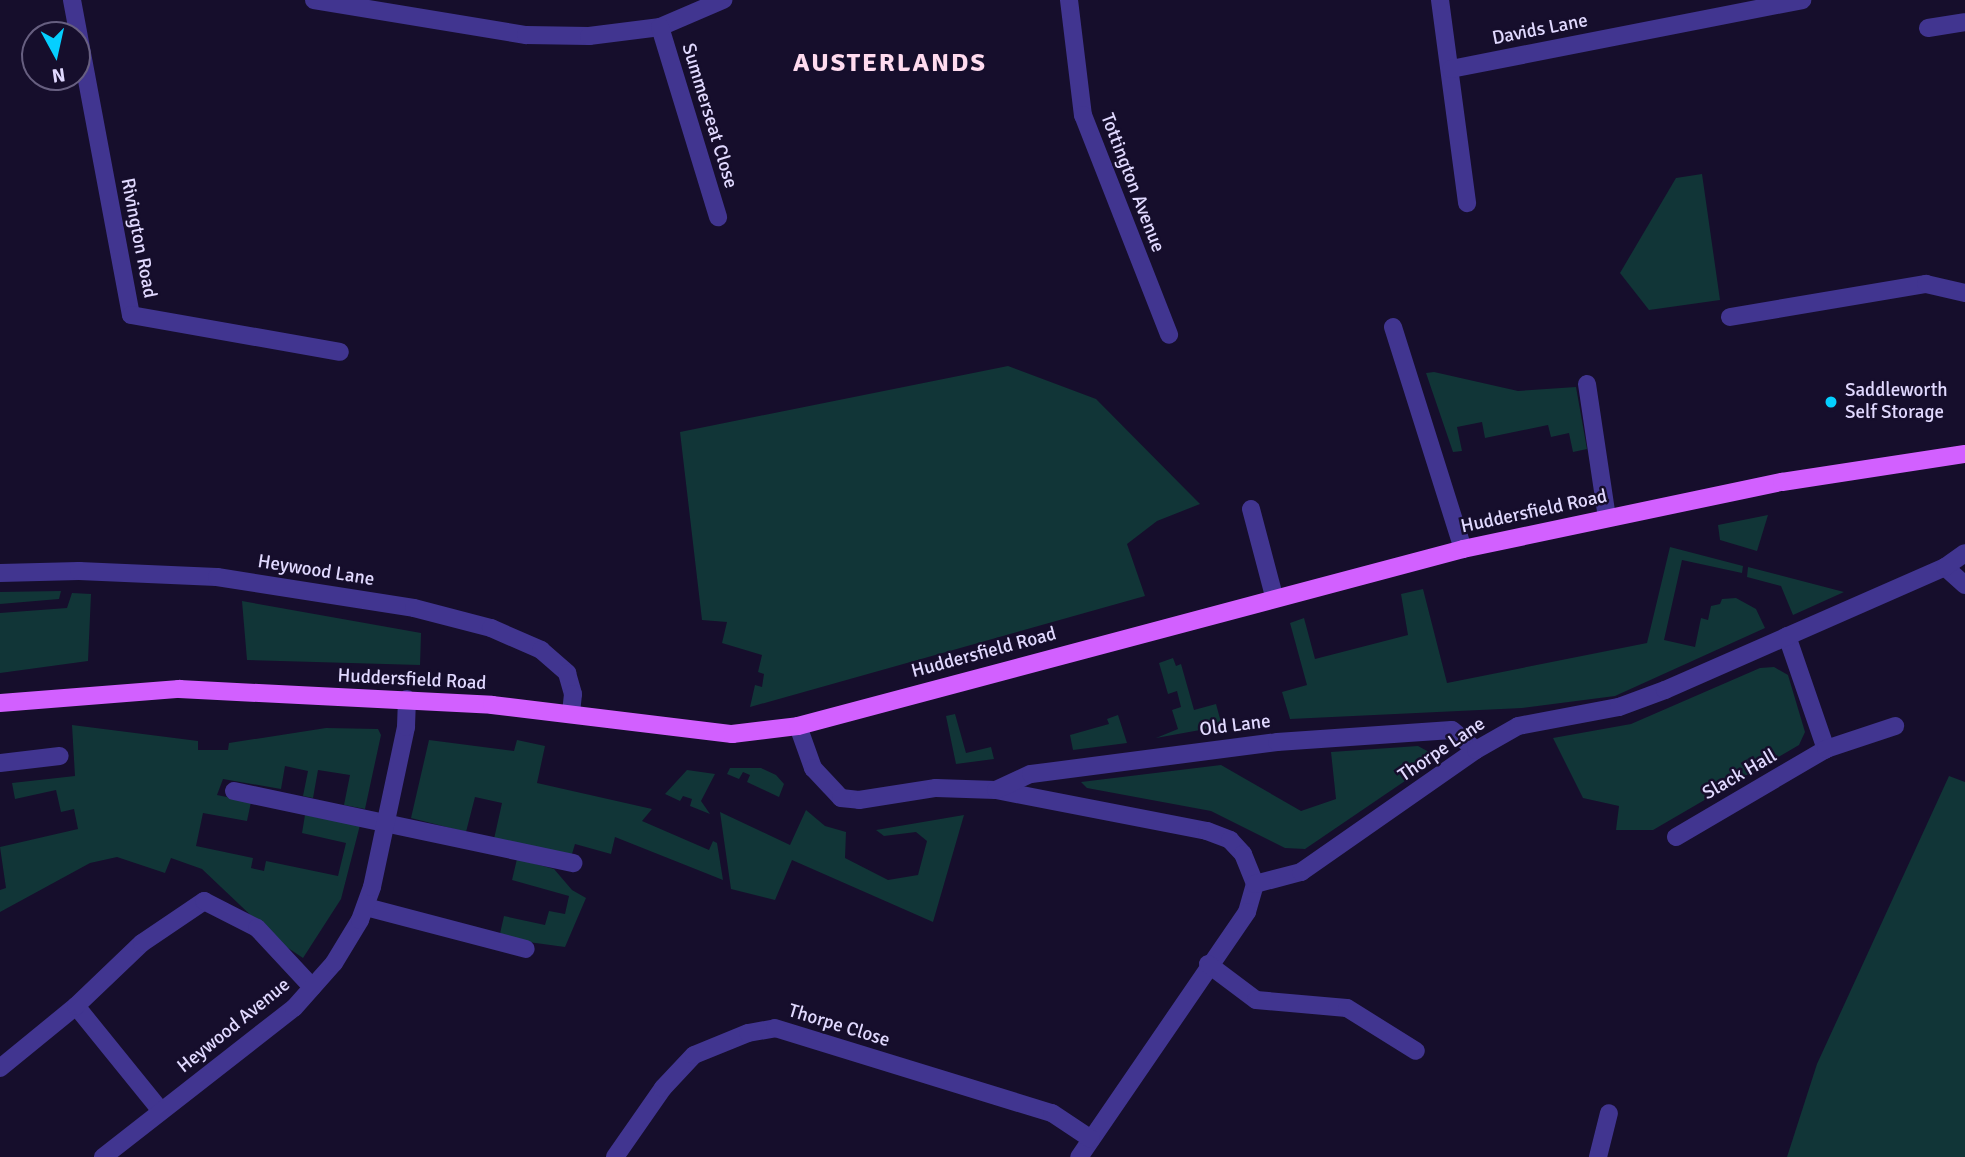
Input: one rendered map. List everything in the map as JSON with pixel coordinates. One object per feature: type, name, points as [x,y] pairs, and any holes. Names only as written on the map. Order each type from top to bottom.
[{"type":"main road","name":"Huddersfield Road","points":[[0,703],[179,689],[407,699],[732,734],[798,726],[1275,596],[1463,549],[1782,482],[1965,454]]},
{"type":"street","name":"Rivington Road","points":[[72,0],[131,315],[340,352]]},
{"type":"street","points":[[314,0],[526,35],[589,36],[660,27],[723,0]]},
{"type":"street","name":"Tottington Avenue","points":[[1069,0],[1083,115],[1169,335]]},
{"type":"street","points":[[1440,0],[1451,69],[1466,203]]},
{"type":"street","name":"Davids Lane","points":[[1451,69],[1802,0]]},
{"type":"street","points":[[1927,28],[1965,22]]},
{"type":"street","name":"Summerseat Close","points":[[660,27],[718,217]]},
{"type":"street","points":[[1730,317],[1926,284],[1965,293]]},
{"type":"street","points":[[1393,327],[1463,549]]},
{"type":"street","points":[[1587,384],[1607,517]]},
{"type":"street","points":[[1251,509],[1275,596]]},
{"type":"street","name":"Thorpe Lane","points":[[1255,884],[1301,872],[1476,750],[1518,726],[1619,707],[1665,690],[1945,566],[1965,553]]},
{"type":"street","points":[[1945,566],[1965,585]]},
{"type":"street","name":"Heywood Lane","points":[[0,573],[79,571],[217,578],[414,607],[491,628],[541,650],[567,673],[573,694],[571,715]]},
{"type":"street","points":[[1787,636],[1826,749]]},
{"type":"street","name":"Heywood Avenue","points":[[103,1157],[293,1008],[334,963],[366,907],[387,823],[406,727],[407,699]]},
{"type":"street","name":"Old Lane","points":[[798,726],[813,768],[841,798],[859,800],[936,788],[996,790],[1207,831],[1230,839],[1253,870],[1255,884]]},
{"type":"street","name":"Slack Hall","points":[[1676,837],[1826,749],[1895,726]]},
{"type":"street","name":"Old Lane","points":[[996,790],[1031,774],[1277,741],[1452,730],[1476,750]]},
{"type":"street","points":[[0,763],[60,756]]},
{"type":"street","points":[[234,791],[573,863]]},
{"type":"street","points":[[1079,1157],[1208,964],[1247,912],[1255,884]]},
{"type":"street","points":[[0,1068],[76,1006],[142,943],[204,901],[257,928],[312,988]]},
{"type":"street","points":[[366,907],[526,949]]},
{"type":"street","points":[[1208,964],[1256,1000],[1347,1008],[1416,1051]]},
{"type":"street","points":[[76,1006],[161,1111]]},
{"type":"street","name":"Thorpe Close","points":[[615,1157],[663,1088],[694,1055],[748,1033],[775,1028],[1052,1112],[1091,1139]]},
{"type":"street","points":[[1598,1157],[1609,1113]]},
{"type":"green space","points":[[1702,174],[1720,300],[1649,310],[1620,273],[1676,178]]},
{"type":"green space","points":[[1008,366],[1096,399],[1200,504],[1157,521],[1127,544],[1145,596],[750,707],[755,685],[762,687],[764,674],[758,672],[762,655],[722,643],[727,622],[702,620],[680,432]]},
{"type":"green space","points":[[1434,372],[1518,391],[1576,387],[1587,449],[1573,452],[1569,433],[1551,437],[1548,425],[1485,438],[1482,422],[1457,427],[1462,451],[1453,452],[1426,373]]},
{"type":"green space","points":[[1768,515],[1757,551],[1720,540],[1718,525]]},
{"type":"green space","points":[[1670,547],[1743,566],[1742,573],[1682,560],[1664,640],[1695,647],[1701,618],[1708,620],[1711,606],[1720,604],[1722,599],[1736,598],[1756,609],[1765,628],[1615,696],[1522,708],[1290,719],[1282,692],[1307,685],[1290,623],[1304,618],[1315,659],[1408,635],[1401,594],[1423,589],[1447,683],[1647,643]]},
{"type":"green space","points":[[1748,567],[1844,592],[1793,615],[1781,586],[1747,577]]},
{"type":"green space","points":[[61,591],[59,599],[0,604],[0,592]]},
{"type":"green space","points":[[72,593],[91,594],[88,661],[0,673],[0,613],[67,608]]},
{"type":"green space","points":[[242,601],[421,633],[420,665],[247,660]]},
{"type":"green space","points":[[1173,658],[1176,666],[1181,664],[1194,710],[1216,704],[1222,726],[1156,738],[1178,729],[1172,710],[1181,707],[1177,691],[1168,694],[1159,663]]},
{"type":"green space","points":[[1774,667],[1788,675],[1805,732],[1799,745],[1653,830],[1616,830],[1619,806],[1583,798],[1553,738],[1631,724],[1760,668]]},
{"type":"green space","points":[[955,714],[966,753],[991,747],[994,759],[956,764],[946,716]]},
{"type":"green space","points":[[1118,715],[1127,743],[1073,750],[1070,735],[1109,724],[1107,719]]},
{"type":"green space","points":[[72,725],[198,741],[198,750],[228,750],[229,743],[326,728],[378,729],[381,735],[365,809],[344,805],[350,775],[318,770],[313,798],[303,796],[308,771],[285,766],[281,789],[223,779],[217,795],[251,802],[247,821],[203,813],[196,846],[253,858],[251,868],[264,871],[266,861],[338,876],[346,843],[302,833],[305,815],[360,825],[341,899],[303,958],[279,942],[202,869],[171,858],[165,873],[117,857],[90,863],[0,912],[0,890],[6,888],[0,847],[78,829],[74,809],[61,812],[56,790],[15,799],[12,783],[75,776]]},
{"type":"green space","points":[[429,740],[514,751],[517,740],[545,746],[537,783],[652,809],[642,821],[709,850],[713,841],[717,843],[723,880],[615,837],[611,854],[575,844],[572,854],[494,839],[502,803],[475,797],[466,832],[411,818]]},
{"type":"green space","points":[[1418,746],[1429,752],[1427,766],[1305,849],[1285,848],[1211,811],[1087,788],[1081,782],[1221,765],[1301,811],[1336,799],[1331,752]]},
{"type":"green space","points":[[730,768],[761,768],[776,775],[784,784],[779,797],[747,782],[750,775],[743,772],[739,779],[727,774]]},
{"type":"green space","points":[[687,770],[715,774],[701,801],[710,814],[690,806],[692,799],[683,796],[680,801],[665,794]]},
{"type":"green space","points":[[1949,776],[1965,782],[1965,1157],[1787,1157],[1817,1064]]},
{"type":"green space","points":[[806,810],[825,826],[846,832],[845,858],[888,880],[918,875],[927,841],[916,832],[884,836],[876,830],[964,815],[933,922],[792,860],[775,900],[731,889],[720,812],[790,845]]},
{"type":"green space","points":[[517,859],[554,869],[572,890],[586,898],[565,947],[499,938],[504,916],[545,925],[549,911],[565,914],[569,896],[512,880]]},
{"type":"place","name":"Saddleworth Self Storage","points":[[1831,402]]},
{"type":"district","name":"AUSTERLANDS","points":[[890,64]]}]
